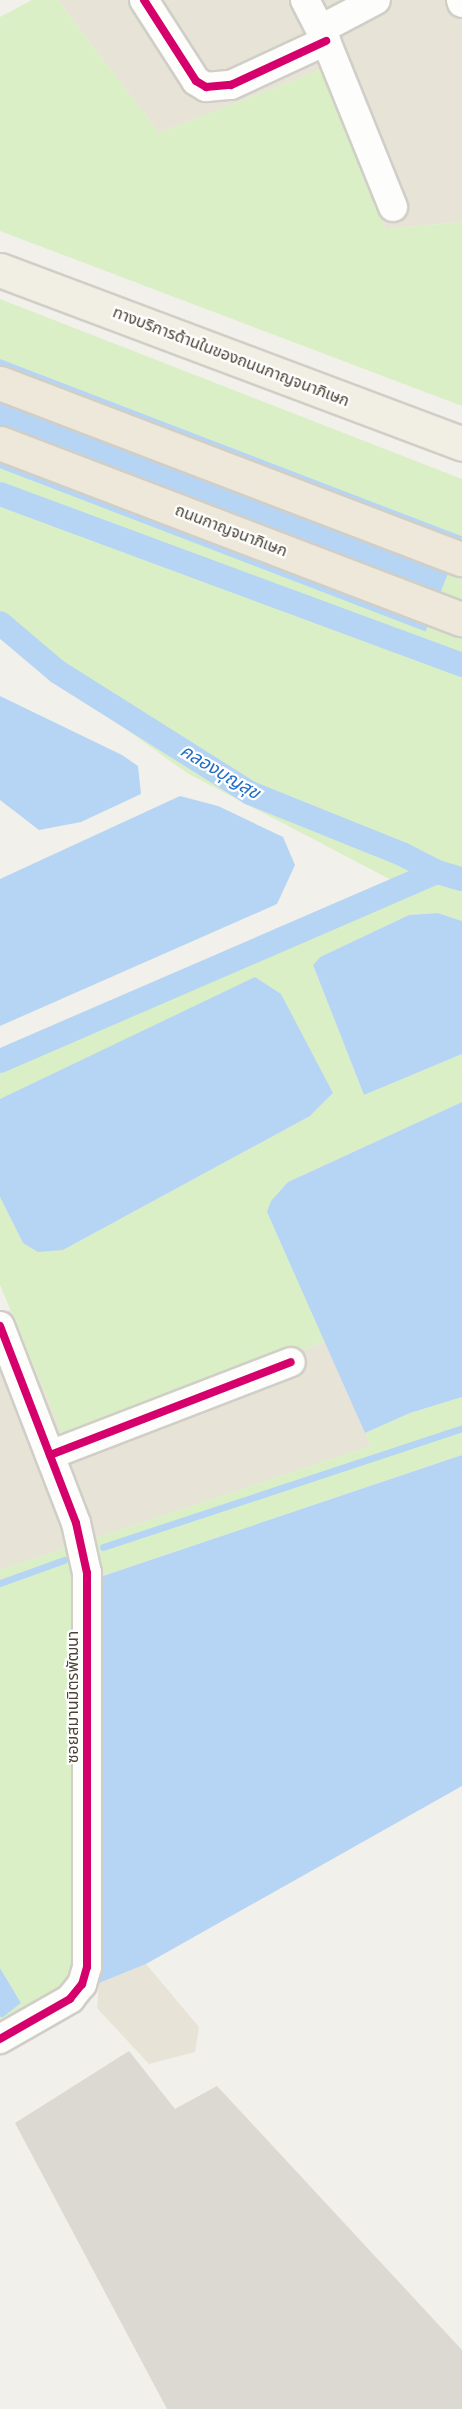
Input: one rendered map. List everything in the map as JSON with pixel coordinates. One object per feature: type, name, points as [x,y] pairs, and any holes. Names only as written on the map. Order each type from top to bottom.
[{"type":"highway","points":[[0,383],[462,559]]},
{"type":"highway","name":"ถนนกาญจนาภิเษก","points":[[0,443],[462,619]]},
{"type":"main road","name":"ทางบริการด้านในของถนนกาญจนาภิเษก","points":[[0,270],[462,444]]},
{"type":"street","points":[[144,0],[196,81],[206,87],[231,85],[323,35],[376,0]]},
{"type":"street","points":[[305,0],[323,35],[393,207]]},
{"type":"street","name":"ซอยสมานมิตรพัฒนา","points":[[0,1326],[76,1523],[87,1572],[87,1967],[82,1984],[70,1999],[0,2039]]},
{"type":"street","points":[[50,1455],[291,1362]]},
{"type":"shaded area","points":[[58,0],[462,0],[462,222],[386,229],[325,68],[159,133]]},
{"type":"shaded area","points":[[10,1310],[65,1440],[326,1341],[371,1446],[0,1570],[0,1315]]},
{"type":"shaded area","points":[[146,1964],[199,2027],[195,2052],[149,2064],[97,2008],[99,1983]]},
{"type":"green space","points":[[32,0],[58,0],[159,133],[325,68],[386,229],[462,222],[462,406],[0,231],[0,17]]},
{"type":"green space","points":[[0,299],[462,479],[462,921],[438,913],[409,915],[320,957],[313,965],[364,1095],[462,1054],[462,1102],[288,1182],[267,1212],[326,1341],[65,1441],[0,1285],[0,1197],[23,1243],[63,1250],[310,1116],[333,1093],[0,1099],[0,1054],[395,882],[187,773],[0,639]]},
{"type":"green space","points":[[462,1397],[462,1455],[97,1578],[79,1973],[60,1993],[0,2027],[0,2017],[21,2003],[0,1968],[0,1570],[371,1446],[365,1433],[410,1413]]},
{"type":"water","points":[[0,359],[462,536],[426,632],[0,468]]},
{"type":"water","points":[[0,696],[122,755],[138,766],[141,794],[81,822],[39,830],[0,800]]},
{"type":"water","points":[[180,796],[218,806],[283,837],[295,865],[277,904],[0,1026],[0,879]]},
{"type":"water","points":[[438,913],[462,921],[462,1054],[364,1095],[313,965],[320,957],[409,915]]},
{"type":"water","points":[[255,977],[281,994],[333,1093],[310,1116],[63,1250],[38,1252],[23,1243],[0,1197],[0,1099]]},
{"type":"water","points":[[462,1102],[462,1397],[410,1413],[365,1433],[267,1212],[271,1201],[288,1182]]},
{"type":"water","points":[[462,1455],[462,1786],[146,1964],[99,1983],[97,1578]]},
{"type":"water","points":[[0,1968],[21,2003],[3,2017],[0,2017]]},
{"type":"building","points":[[129,2051],[175,2109],[217,2086],[462,2350],[462,2409],[167,2409],[15,2123]]},
{"type":"waterway","points":[[0,494],[462,665]]},
{"type":"waterway","name":"คลองบุญสุข","points":[[0,623],[58,672],[250,793],[402,854],[437,872],[462,879]]},
{"type":"waterway","points":[[0,1061],[437,872]]},
{"type":"waterway","points":[[103,1547],[462,1428]]},
{"type":"waterway","points":[[0,1583],[64,1560]]},
{"type":"cycle path","points":[[144,0],[196,81],[206,87],[231,85],[326,41]]},
{"type":"cycle path","points":[[0,1326],[76,1523],[87,1573],[87,1967],[82,1984],[70,1999],[0,2039]]},
{"type":"cycle path","points":[[50,1455],[291,1362]]}]
